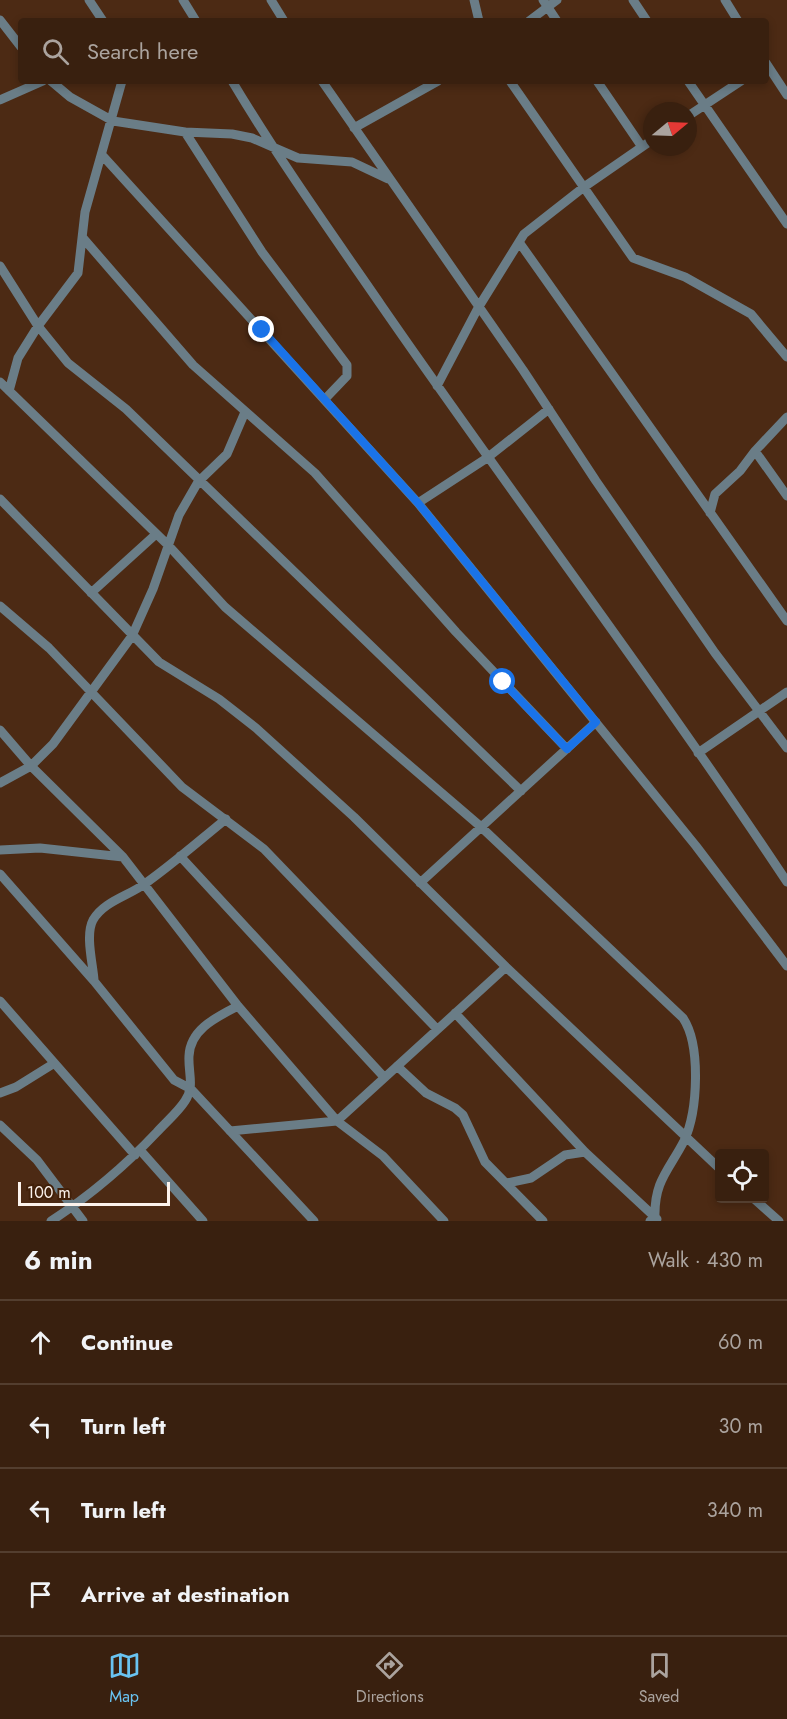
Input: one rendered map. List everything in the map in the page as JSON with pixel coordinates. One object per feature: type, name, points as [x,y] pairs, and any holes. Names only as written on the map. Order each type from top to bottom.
[{"type":"street","points":[[89,0],[100,18]]},
{"type":"street","points":[[183,0],[194,18]]},
{"type":"street","points":[[474,0],[478,18]]},
{"type":"street","points":[[533,18],[545,4],[557,0]]},
{"type":"street","points":[[633,0],[645,18]]},
{"type":"street","points":[[724,0],[736,18]]},
{"type":"street","points":[[274,1],[282,18]]},
{"type":"street","points":[[545,4],[554,18]]},
{"type":"street","points":[[0,20],[18,43]]},
{"type":"street","points":[[769,68],[787,95]]},
{"type":"street","points":[[0,100],[36,84]]},
{"type":"street","points":[[55,84],[70,97],[113,121],[185,132],[232,134],[252,138],[298,158],[352,162],[390,180]]},
{"type":"street","points":[[9,391],[18,358],[38,326],[73,282],[82,260],[85,212],[113,121],[121,84]]},
{"type":"street","points":[[234,84],[273,148],[437,386],[787,882]]},
{"type":"street","points":[[324,84],[549,409],[701,634],[787,748]]},
{"type":"street","points":[[354,128],[433,84]]},
{"type":"street","points":[[512,84],[633,258],[685,277],[751,314],[787,357]]},
{"type":"street","points":[[437,386],[478,308],[530,227],[642,147],[599,84]]},
{"type":"street","points":[[690,84],[787,224]]},
{"type":"street","points":[[697,110],[736,84]]},
{"type":"street","points":[[185,132],[262,252],[347,365],[347,376],[325,399]]},
{"type":"street","points":[[102,155],[418,503],[596,722],[787,966]]},
{"type":"street","points":[[83,238],[193,365],[315,473],[456,632],[567,749]]},
{"type":"street","points":[[519,242],[787,621]]},
{"type":"street","points":[[0,266],[38,326],[76,371],[113,397],[198,482],[521,791]]},
{"type":"street","points":[[0,382],[155,535],[168,545],[225,607],[480,826],[687,1025],[692,1035],[696,1083],[685,1139],[661,1177],[654,1200],[654,1220]]},
{"type":"street","points":[[418,503],[487,458],[549,409]]},
{"type":"street","points":[[0,783],[31,766],[53,744],[132,636],[157,579],[179,515],[198,482],[227,454],[245,412]]},
{"type":"street","points":[[710,513],[715,494],[740,471],[755,451],[787,417]]},
{"type":"street","points":[[755,451],[787,496]]},
{"type":"street","points":[[0,499],[159,662],[242,716],[354,817],[506,967],[685,1139],[715,1165]]},
{"type":"street","points":[[91,593],[155,535]]},
{"type":"street","points":[[0,606],[49,648],[182,787],[264,849],[437,1029]]},
{"type":"street","points":[[698,753],[787,692]]},
{"type":"street","points":[[420,883],[596,722]]},
{"type":"street","points":[[0,730],[31,766],[123,857],[238,1006],[337,1121],[383,1156],[444,1221]]},
{"type":"street","points":[[94,981],[92,922],[109,904],[145,884],[226,819]]},
{"type":"street","points":[[0,850],[40,848],[123,857]]},
{"type":"street","points":[[180,856],[384,1077]]},
{"type":"street","points":[[0,874],[94,981],[174,1080],[191,1089],[314,1221]]},
{"type":"street","points":[[230,1131],[337,1121],[506,967]]},
{"type":"street","points":[[0,1001],[53,1064],[203,1221]]},
{"type":"street","points":[[51,1221],[71,1208],[137,1153],[184,1103],[191,1089],[189,1055],[197,1035],[202,1027],[238,1006]]},
{"type":"street","points":[[455,1013],[585,1152],[654,1220]]},
{"type":"street","points":[[0,1093],[16,1087],[53,1064]]},
{"type":"street","points":[[397,1066],[426,1094],[455,1108],[463,1115],[485,1162],[543,1221]]},
{"type":"street","points":[[0,1125],[37,1160],[83,1221]]},
{"type":"street","points":[[507,1183],[531,1178],[565,1155],[585,1152]]},
{"type":"street","points":[[759,1203],[779,1221]]},
{"type":"route","points":[[262,330],[418,503],[596,722],[567,749],[503,682]]}]
